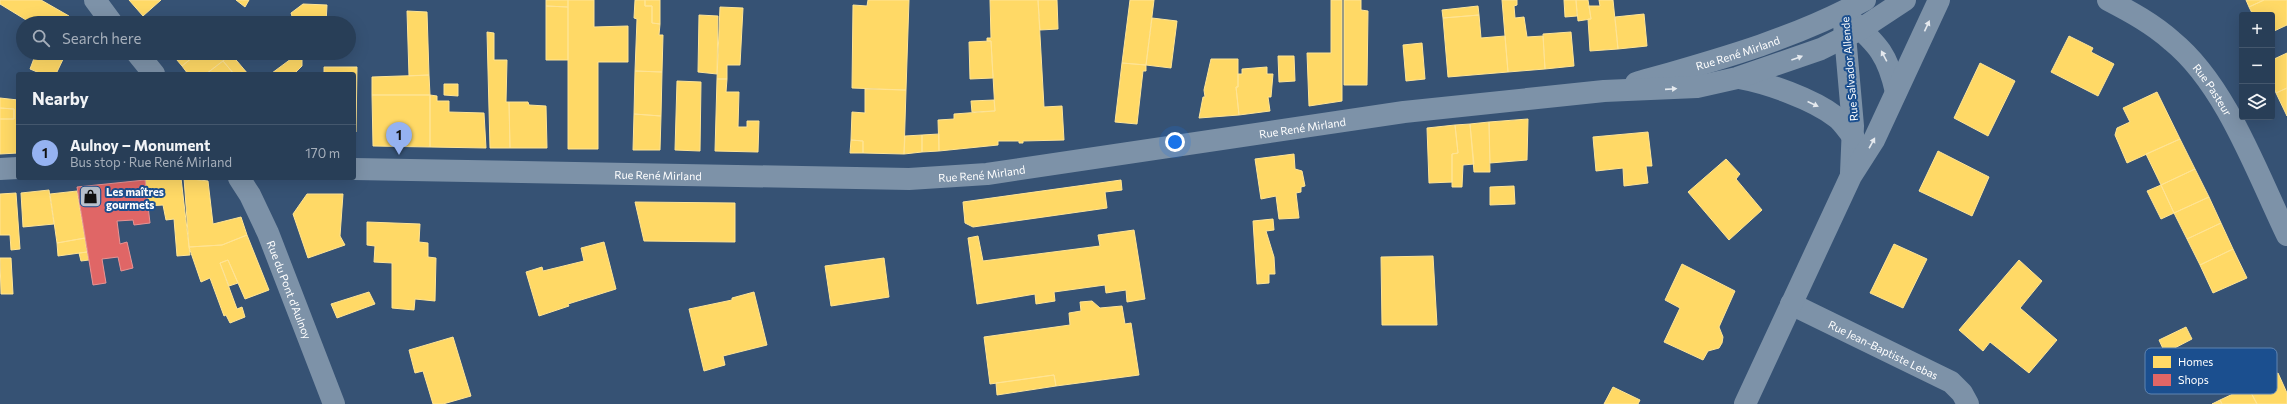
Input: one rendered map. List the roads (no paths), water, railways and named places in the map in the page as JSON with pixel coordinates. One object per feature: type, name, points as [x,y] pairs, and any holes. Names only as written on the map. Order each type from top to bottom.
[{"type":"street","points":[[95,0],[107,16]]},
{"type":"street","name":"Rue René Mirland","points":[[1604,91],[1757,45],[1843,12],[1865,0]]},
{"type":"street","name":"Rue René Mirland","points":[[356,169],[909,179],[962,176],[1013,170],[1404,112],[1604,91],[1676,89],[1737,78],[1800,57],[1853,33],[1904,0]]},
{"type":"street","name":"Rue Salvador Allende","points":[[1745,404],[1851,176],[1874,140],[1939,0]]},
{"type":"street","name":"Rue Pasteur","points":[[2108,0],[2135,13],[2173,41],[2204,74],[2227,110],[2287,235]]},
{"type":"street","name":"Rue Salvador Allende","points":[[1843,12],[1853,33],[1854,138],[1851,176]]},
{"type":"street","name":"Rue Salvador Allende","points":[[1853,33],[1876,44],[1885,58],[1896,92]]},
{"type":"street","points":[[143,60],[152,72]]},
{"type":"street","name":"Rue René Mirland","points":[[1737,78],[1775,86],[1824,110],[1836,117],[1854,138]]},
{"type":"street","points":[[0,169],[16,168]]},
{"type":"street","name":"Rue du Pont d'Aulnoy","points":[[242,180],[268,233],[334,404]]},
{"type":"street","name":"Rue Jean-Baptiste Lebas","points":[[1791,304],[1951,382],[1962,393],[1968,404]]},
{"type":"place","name":"Aulnoy – Monument","points":[[399,155]]},
{"type":"place","name":"Les maîtres gourmets","points":[[91,197]]}]
